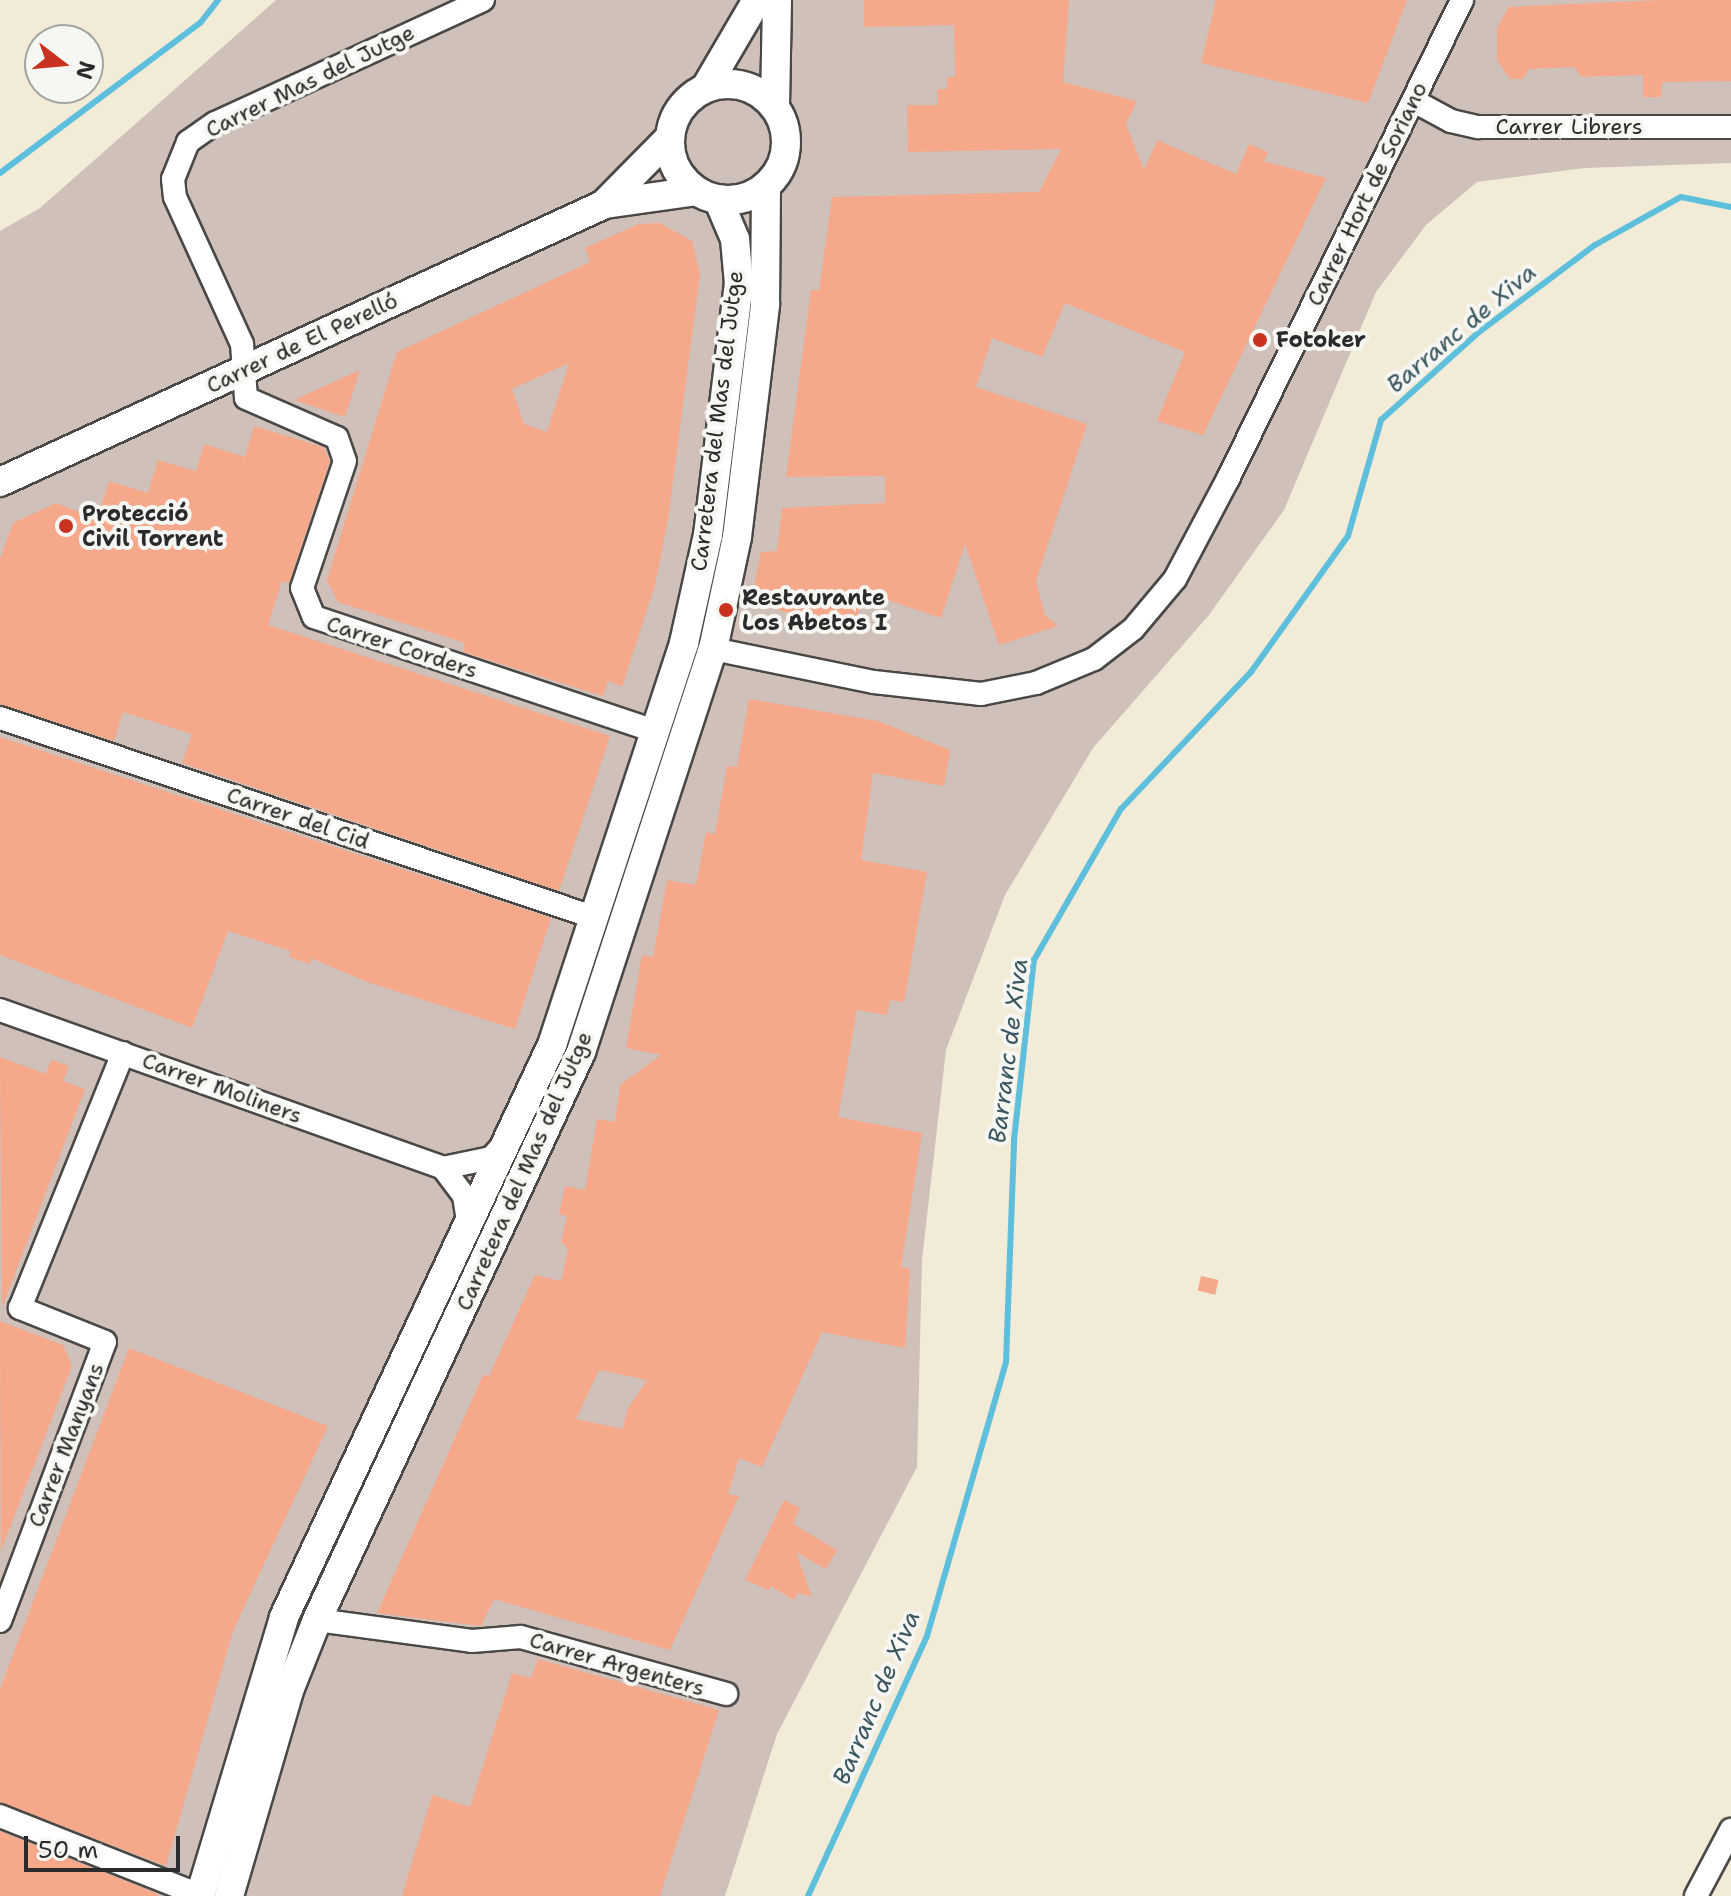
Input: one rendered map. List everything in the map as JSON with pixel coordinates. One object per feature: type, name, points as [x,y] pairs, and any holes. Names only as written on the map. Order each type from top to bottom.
[{"type":"street","name":"Carrer Mas del Jutge","points":[[243,371],[242,344],[175,197],[173,179],[188,142],[222,120],[483,0]]},
{"type":"street","points":[[605,204],[669,138],[681,107],[706,87],[757,0]]},
{"type":"street","points":[[605,204],[707,195],[735,200],[766,186],[780,169],[786,148],[784,125],[775,106],[777,0]]},
{"type":"street","name":"Carrer Hort de Soriano","points":[[713,649],[874,682],[981,694],[1036,683],[1094,659],[1133,629],[1175,579],[1228,479],[1462,0]]},
{"type":"street","points":[[706,87],[744,85],[775,106]]},
{"type":"street","name":"Carrer Librers","points":[[1414,101],[1451,121],[1478,127],[1731,127]]},
{"type":"street","points":[[669,138],[681,177],[707,195]]},
{"type":"street","name":"Carretera del Mas del Jutge","points":[[229,1896],[290,1688],[317,1620],[581,1052],[713,649],[737,537],[765,304],[766,186]]},
{"type":"street","name":"Carretera del Mas del Jutge","points":[[200,1895],[284,1617],[552,1045],[684,643],[708,535],[739,284],[735,239],[707,195]]},
{"type":"street","name":"Carrer de El Perelló","points":[[0,482],[605,204]]},
{"type":"street","name":"Carrer Corders","points":[[243,371],[246,398],[337,438],[345,461],[302,588],[314,617],[655,731]]},
{"type":"street","name":"Carrer del Cid","points":[[0,718],[596,918]]},
{"type":"street","name":"Carrer Moliners","points":[[0,1010],[443,1168]]},
{"type":"street","name":"Carrer Manyans","points":[[0,1621],[105,1342],[20,1308],[123,1053]]},
{"type":"street","points":[[469,1226],[464,1196],[443,1168],[491,1158],[510,1139]]},
{"type":"street","name":"Carrer Argenters","points":[[317,1620],[472,1641],[521,1637],[726,1694]]},
{"type":"street","points":[[0,1816],[200,1895]]},
{"type":"street","points":[[1696,1896],[1731,1830]]},
{"type":"shaded area","points":[[276,0],[1731,0],[1731,163],[1584,168],[1477,182],[1426,225],[1376,292],[1284,510],[1209,615],[1093,748],[1005,895],[946,1050],[922,1260],[917,1467],[777,1734],[725,1896],[0,1896],[0,231],[40,208]]},
{"type":"building","points":[[864,0],[1069,0],[1063,82],[1137,101],[1126,124],[1144,170],[1157,140],[1236,174],[1249,144],[1268,152],[1264,161],[1326,178],[1203,435],[1157,421],[1185,352],[1065,303],[1042,357],[992,338],[976,387],[1087,424],[1036,581],[1045,615],[1058,626],[999,645],[965,544],[941,618],[863,592],[855,624],[819,615],[817,621],[768,607],[752,595],[761,552],[777,551],[782,508],[885,503],[885,476],[786,477],[811,290],[819,290],[832,197],[1039,192],[1061,149],[908,152],[907,105],[938,105],[937,89],[947,89],[947,77],[955,77],[954,25],[864,27]]},
{"type":"building","points":[[1216,0],[1407,0],[1368,103],[1201,63]]},
{"type":"building","points":[[1731,0],[1731,81],[1662,82],[1661,97],[1643,97],[1643,75],[1581,77],[1575,67],[1529,69],[1523,79],[1510,79],[1497,60],[1497,29],[1508,7]]},
{"type":"building","points":[[660,223],[692,241],[700,274],[668,519],[655,585],[622,687],[608,681],[603,696],[463,652],[465,643],[338,602],[327,580],[397,352],[590,262],[585,248],[639,224]],"holes":[[[569,363],[547,432],[524,424],[512,389]]]},
{"type":"building","points":[[360,370],[345,417],[294,400]]},
{"type":"building","points":[[254,426],[323,447],[330,461],[289,583],[282,581],[268,625],[610,736],[559,891],[182,763],[192,734],[123,712],[114,741],[0,704],[0,559],[13,523],[56,503],[97,519],[109,481],[148,493],[158,460],[196,471],[204,444],[245,457]]},
{"type":"building","points":[[749,699],[878,721],[950,750],[944,786],[873,773],[861,860],[927,872],[904,1002],[890,1000],[887,1015],[857,1010],[838,1117],[922,1133],[901,1267],[910,1269],[905,1348],[822,1332],[762,1467],[739,1458],[728,1494],[739,1496],[670,1650],[494,1599],[481,1626],[377,1613],[483,1375],[489,1376],[535,1275],[561,1281],[568,1249],[561,1242],[567,1216],[559,1214],[565,1186],[585,1190],[597,1119],[615,1122],[620,1085],[661,1055],[626,1048],[642,955],[653,957],[667,880],[696,885],[706,832],[715,834],[727,766],[737,767]],"holes":[[[599,1370],[647,1380],[627,1410],[623,1429],[576,1419]]]},
{"type":"building","points":[[0,737],[551,918],[515,1029],[367,982],[311,958],[310,964],[289,957],[291,951],[228,931],[192,1028],[0,955]]},
{"type":"building","points":[[0,1057],[46,1074],[51,1060],[69,1066],[63,1081],[85,1089],[2,1308]]},
{"type":"building","points":[[1201,1276],[1219,1280],[1215,1295],[1198,1291]]},
{"type":"building","points":[[0,1321],[63,1345],[72,1366],[1,1551]]},
{"type":"building","points":[[129,1348],[328,1426],[233,1631],[166,1866],[0,1802],[0,1689]]},
{"type":"building","points":[[784,1500],[800,1508],[793,1524],[837,1550],[826,1569],[796,1552],[812,1597],[798,1593],[793,1600],[771,1586],[769,1590],[745,1580]]},
{"type":"building","points":[[538,1659],[719,1710],[660,1896],[402,1896],[432,1795],[470,1807],[512,1673],[531,1678]]},
{"type":"building","points":[[0,1831],[158,1894],[158,1896],[0,1896]]},
{"type":"waterway","points":[[0,173],[201,22],[218,0]]},
{"type":"waterway","name":"Barranc de Xiva","points":[[808,1896],[927,1636],[1006,1362],[1014,1140],[1034,960],[1121,809],[1251,672],[1348,536],[1381,420],[1479,332],[1595,245],[1681,197],[1731,207]]},
{"type":"place","name":"Fotoker","points":[[1260,340]]},
{"type":"place","name":"Protecció Civil Torrent","points":[[66,526]]},
{"type":"place","name":"Restaurante Los Abetos I","points":[[726,610]]}]
